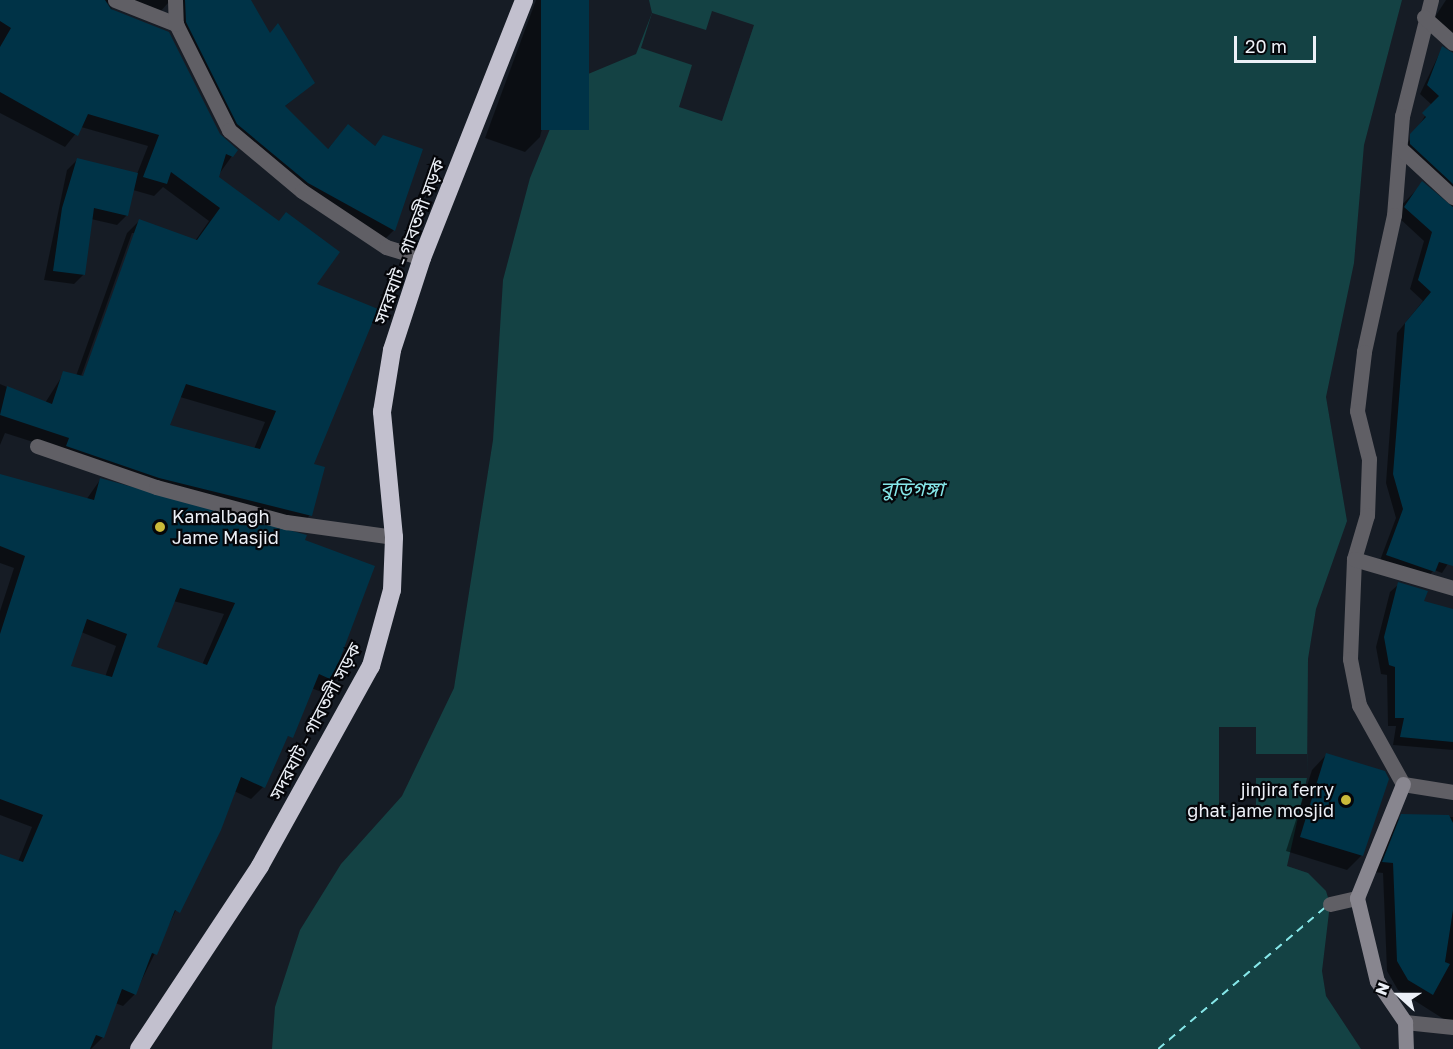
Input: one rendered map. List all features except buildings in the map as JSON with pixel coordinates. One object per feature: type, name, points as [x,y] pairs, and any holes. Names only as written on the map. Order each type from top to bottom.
[{"type":"highway","name":"সদরঘাট - গাবতলী সড়ক","points":[[139,1049],[260,866],[371,666],[392,590],[394,537],[382,412],[392,350],[422,258],[524,0]]},
{"type":"street","points":[[115,0],[176,24]]},
{"type":"street","points":[[175,0],[176,24],[229,130],[302,191],[386,247],[422,258]]},
{"type":"street","points":[[1403,784],[1359,705],[1350,659],[1354,559],[1367,515],[1369,459],[1357,411],[1361,375],[1394,215],[1402,116],[1424,18],[1431,0]]},
{"type":"street","points":[[1424,18],[1453,43]]},
{"type":"street","points":[[1401,149],[1453,197]]},
{"type":"street","points":[[38,446],[156,487],[286,522],[394,537]]},
{"type":"street","points":[[1354,559],[1453,588]]},
{"type":"street","points":[[1403,784],[1453,792]]},
{"type":"street","points":[[1403,784],[1357,898],[1377,981],[1405,1022],[1406,1049]]},
{"type":"street","points":[[1330,904],[1357,898]]},
{"type":"street","points":[[1405,1022],[1453,1028]]},
{"type":"water","name":"বুড়িগঙ্গা","points":[[649,0],[1402,0],[1364,145],[1354,263],[1326,397],[1347,521],[1316,609],[1308,659],[1307,778],[1287,866],[1308,873],[1326,891],[1330,904],[1322,971],[1326,996],[1361,1049],[272,1049],[275,1007],[300,930],[341,864],[402,796],[454,688],[493,440],[503,280],[530,178],[569,82],[636,54],[652,13]]},
{"type":"pier","points":[[712,11],[754,25],[722,121],[679,107],[692,65],[641,48],[652,13],[706,30]]},
{"type":"pier","points":[[1219,727],[1256,727],[1256,754],[1307,754],[1307,778],[1256,778],[1256,810],[1219,810]]},
{"type":"ferry route","points":[[1158,1049],[1324,908]]},
{"type":"place","name":"Kamalbagh Jame Masjid","points":[[160,527]]},
{"type":"place","name":"jinjira ferry ghat jame mosjid","points":[[1346,800]]}]
